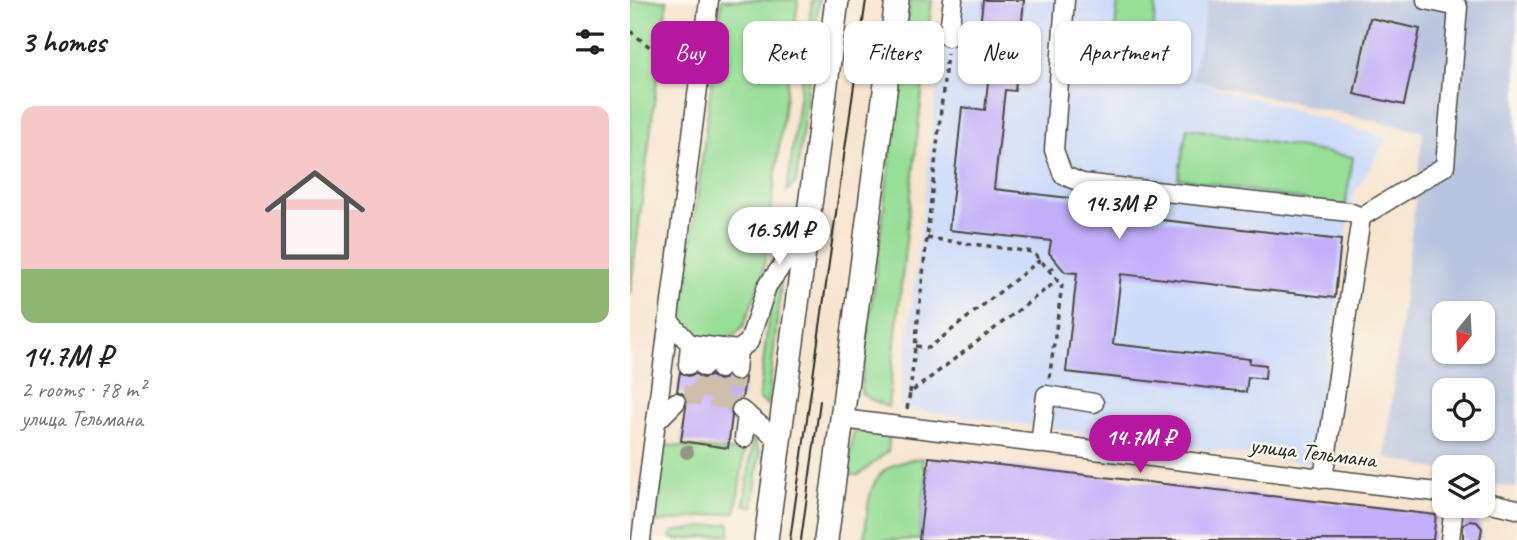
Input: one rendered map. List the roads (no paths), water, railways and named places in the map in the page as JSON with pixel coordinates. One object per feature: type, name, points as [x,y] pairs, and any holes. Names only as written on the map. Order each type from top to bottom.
[{"type":"main road","points":[[766,540],[837,0]]},
{"type":"main road","points":[[826,540],[897,0]]},
{"type":"street","points":[[640,540],[709,0]]},
{"type":"street","points":[[948,37],[953,0]]},
{"type":"street","points":[[1065,0],[1054,150],[1063,175],[1082,183],[1349,212],[1361,217]]},
{"type":"street","points":[[1361,217],[1445,166],[1458,7],[1426,0]]},
{"type":"street","points":[[1323,479],[1361,217]]},
{"type":"street","points":[[669,321],[714,347],[749,342],[767,286],[806,233]]},
{"type":"street","points":[[714,347],[712,368],[714,347]]},
{"type":"street","points":[[1040,444],[1046,396],[1094,403]]},
{"type":"street","points":[[656,422],[676,402]]},
{"type":"street","points":[[744,438],[744,412],[779,440]]},
{"type":"street","name":"улица Тельмана","points":[[842,419],[1432,492]]},
{"type":"street","points":[[1495,504],[1517,509]]},
{"type":"street","points":[[1450,540],[1453,518]]},
{"type":"tunnel","points":[[701,397],[704,367]]},
{"type":"tunnel","points":[[717,399],[720,369]]},
{"type":"tunnel","points":[[736,371],[732,401],[740,409]]},
{"type":"tunnel","points":[[684,394],[732,401]]},
{"type":"tram line","points":[[790,540],[866,0]]},
{"type":"tram line","points":[[801,540],[820,401]]}]
